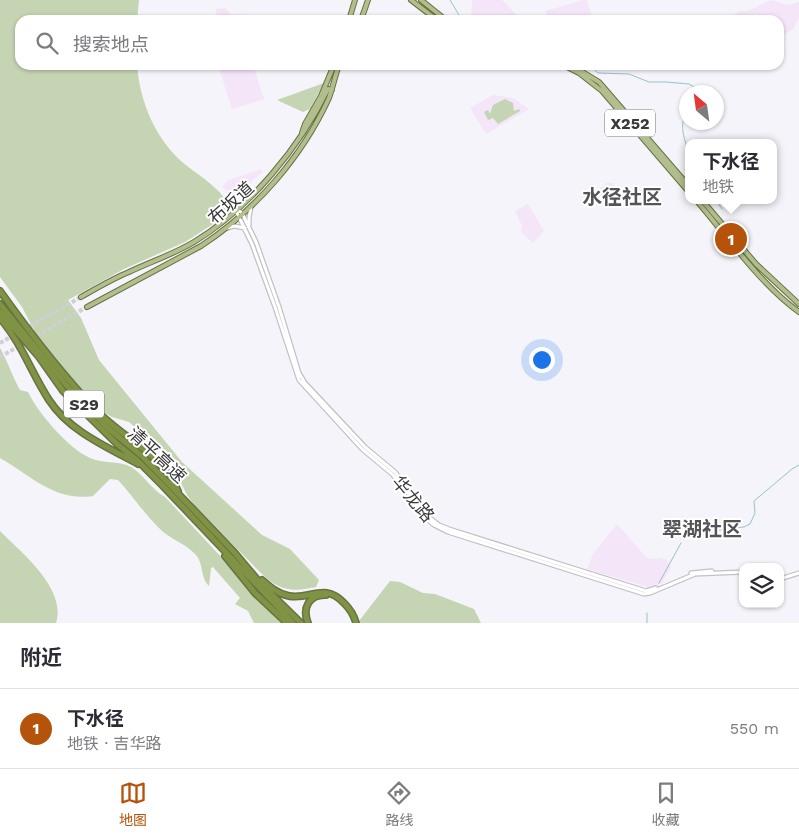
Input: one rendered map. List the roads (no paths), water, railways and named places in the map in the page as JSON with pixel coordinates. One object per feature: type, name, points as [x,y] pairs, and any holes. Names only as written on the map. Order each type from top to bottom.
[{"type":"highway","points":[[0,291],[50,359],[110,424],[140,445],[151,456],[172,480],[179,494]]},
{"type":"highway","name":"清平高速","points":[[0,304],[67,386],[109,428],[139,453],[234,552],[260,583],[301,623]]},
{"type":"highway","name":"清平高速","points":[[0,312],[39,357],[64,390],[117,444],[145,468],[293,623]]},
{"type":"highway","points":[[0,318],[20,344],[50,402],[71,424],[83,434],[145,468]]},
{"type":"highway","points":[[196,521],[252,590],[287,623]]},
{"type":"highway","points":[[234,552],[267,584],[281,594],[296,597],[326,592],[335,595],[351,612],[354,623]]},
{"type":"highway","points":[[308,623],[306,606],[313,598],[322,595],[331,597],[339,602],[354,623]]},
{"type":"main road","points":[[351,15],[355,0]]},
{"type":"main road","points":[[363,15],[368,0]]},
{"type":"main road","points":[[411,0],[430,15]]},
{"type":"main road","points":[[421,0],[440,15]]},
{"type":"main road","points":[[302,135],[304,127],[321,96],[332,70]]},
{"type":"main road","name":"布坂道","points":[[87,307],[201,246],[252,204],[295,157],[318,121],[337,70]]},
{"type":"main road","name":"X252","points":[[573,70],[602,91],[685,188]]},
{"type":"main road","name":"X252","points":[[581,70],[599,82],[685,182]]},
{"type":"main road","name":"布坂道","points":[[82,296],[126,273],[193,243],[211,231],[248,200],[282,163],[309,125],[330,90]]},
{"type":"main road","points":[[699,204],[768,285],[788,305],[799,312]]},
{"type":"main road","points":[[705,204],[756,264],[799,304]]},
{"type":"street","points":[[247,228],[252,204]]},
{"type":"street","points":[[236,210],[242,213],[247,228]]},
{"type":"street","points":[[236,210],[238,217],[247,228]]},
{"type":"street","points":[[224,229],[234,226],[247,228]]},
{"type":"street","name":"华龙路","points":[[247,228],[256,242],[302,379],[365,446],[394,472],[410,492],[422,512],[431,519],[449,529],[646,591],[694,572],[739,571]]},
{"type":"street","name":"华龙路","points":[[247,228],[299,380],[362,449],[392,474],[408,493],[413,504],[430,522],[448,532],[644,594],[695,574],[739,571]]},
{"type":"street","points":[[784,579],[799,574]]},
{"type":"waterway","points":[[450,0],[459,15]]},
{"type":"waterway","points":[[595,70],[598,73],[629,74],[649,82],[691,85]]},
{"type":"waterway","points":[[683,130],[685,141]]},
{"type":"waterway","points":[[719,204],[722,209]]},
{"type":"waterway","points":[[693,537],[724,529],[744,527],[750,524],[755,513],[754,501],[799,465]]},
{"type":"waterway","points":[[659,583],[681,543]]},
{"type":"waterway","points":[[647,613],[647,623]]},
{"type":"tunnel","points":[[25,329],[81,297]]},
{"type":"tunnel","points":[[32,338],[87,307]]},
{"type":"tunnel","points":[[0,343],[14,335]]},
{"type":"tunnel","points":[[0,357],[26,342]]},
{"type":"place","name":"下水径","points":[[731,239]]},
{"type":"district","name":"水径社区","points":[[622,197]]},
{"type":"district","name":"翠湖社区","points":[[702,529]]}]
